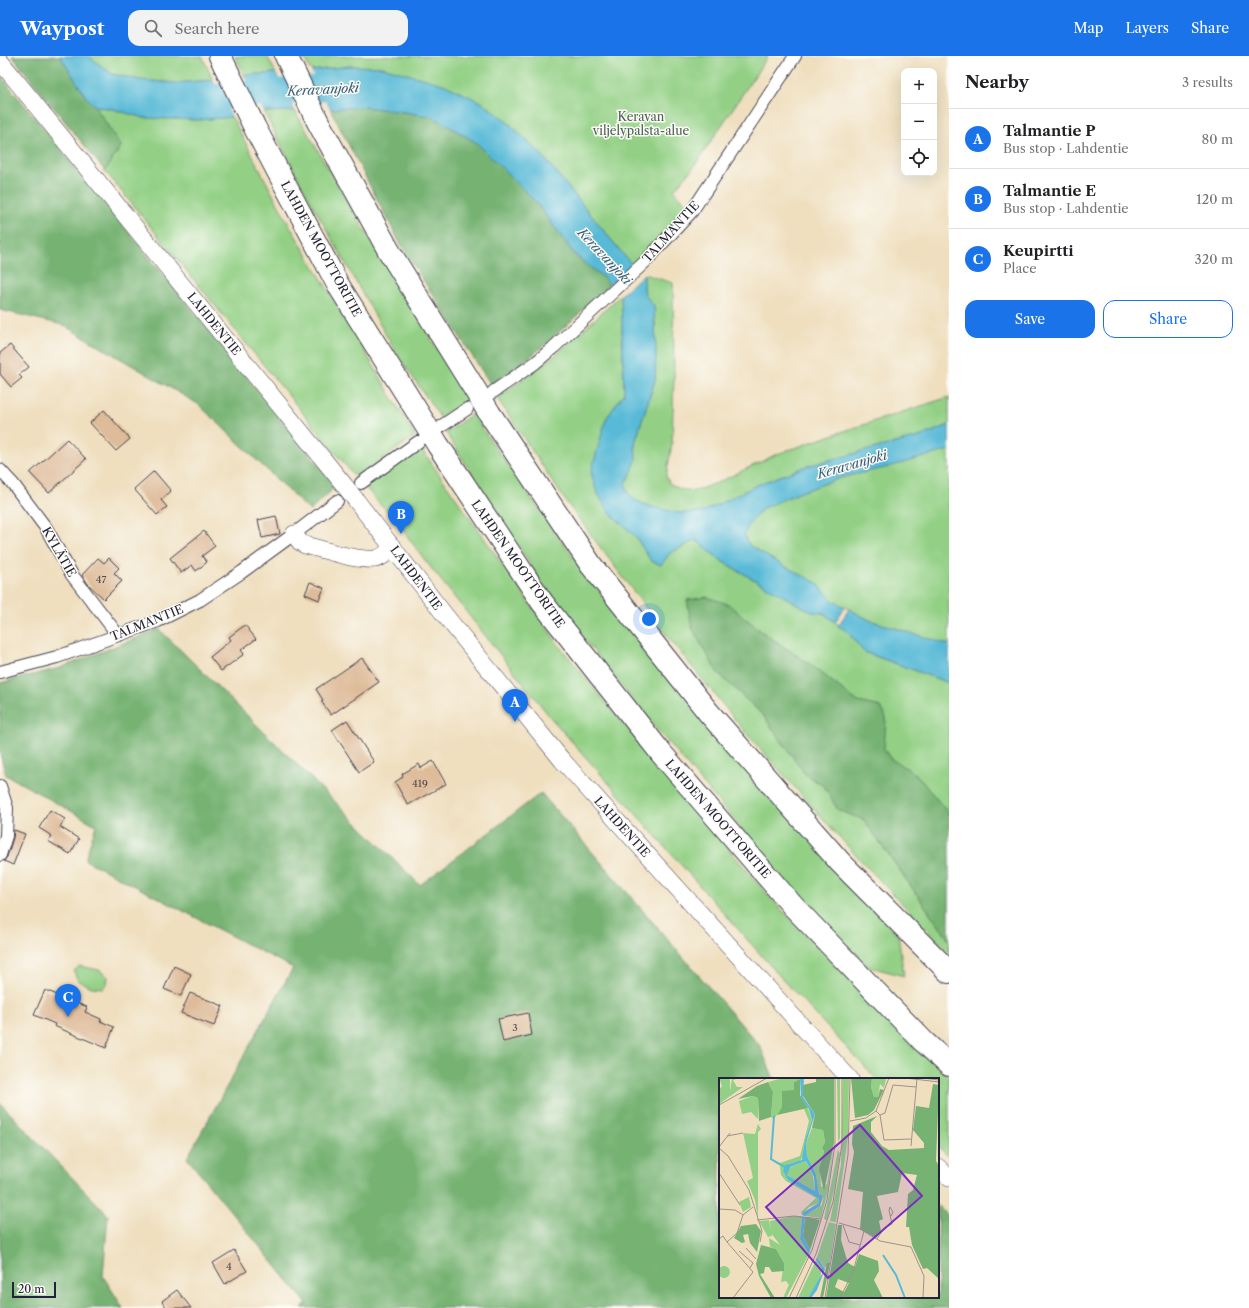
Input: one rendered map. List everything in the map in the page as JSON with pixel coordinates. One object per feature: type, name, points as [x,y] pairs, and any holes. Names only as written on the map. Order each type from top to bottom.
[{"type":"highway","points":[[286,56],[318,122],[389,251],[490,414],[591,565],[709,713],[840,862],[949,972]]},
{"type":"highway","name":"LAHDEN MOOTTORITIE","points":[[221,59],[255,128],[337,283],[438,445],[542,602],[661,753],[792,905],[923,1041],[949,1065]]},
{"type":"main road","name":"LAHDENTIE","points":[[0,61],[335,474],[444,614],[562,760],[849,1078]]},
{"type":"main road","points":[[294,534],[300,542],[305,545],[358,558],[376,559],[393,548]]},
{"type":"main road","points":[[939,1168],[949,1178]]},
{"type":"street","name":"TALMANTIE","points":[[493,392],[535,363],[647,260],[692,211],[796,56]]},
{"type":"street","points":[[443,425],[467,409]]},
{"type":"street","points":[[361,483],[418,442]]},
{"type":"street","name":"KYLÄTIE","points":[[0,470],[13,484],[46,528],[72,575],[118,635]]},
{"type":"street","name":"TALMANTIE","points":[[0,672],[57,656],[158,621],[200,600],[242,572],[337,501]]},
{"type":"street","points":[[0,786],[7,808],[6,836],[0,855]]},
{"type":"green space","points":[[12,56],[60,56],[86,97],[95,106],[121,146],[105,171]]},
{"type":"green space","points":[[88,56],[202,56],[213,80],[176,83],[139,80],[112,74]]},
{"type":"green space","points":[[235,56],[267,56],[276,73],[244,75]]},
{"type":"green space","name":"Keravan viljelypalsta-alue","points":[[303,56],[768,56],[693,168],[674,190],[688,206],[670,228],[632,265],[541,154],[504,119],[481,102],[382,67],[349,66],[311,71]]},
{"type":"green space","points":[[0,75],[336,486],[310,511],[198,404],[63,325],[0,310]]},
{"type":"green space","points":[[95,106],[144,118],[199,120],[232,117],[288,223],[415,436],[356,478],[105,171],[121,146]]},
{"type":"green space","points":[[364,107],[433,117],[477,143],[536,202],[575,255],[603,277],[609,285],[534,354],[491,385],[402,247],[330,109]]},
{"type":"green space","points":[[295,111],[351,208],[468,399],[440,417],[395,351],[306,193],[264,112]]},
{"type":"green space","points":[[644,274],[673,283],[674,376],[672,444],[666,477],[670,484],[680,489],[694,491],[717,483],[777,454],[949,397],[949,425],[919,437],[807,466],[759,484],[703,512],[679,513],[652,507],[636,501],[628,493],[625,483],[631,474],[636,460],[635,443],[655,380],[656,350],[654,306],[645,295]]},
{"type":"green space","points":[[621,295],[624,393],[606,419],[610,513],[636,537],[651,561],[661,565],[670,553],[696,540],[723,562],[812,612],[823,613],[847,631],[864,652],[949,683],[949,814],[916,774],[891,759],[883,749],[886,718],[881,707],[858,702],[811,665],[762,632],[717,672],[763,715],[805,774],[824,786],[838,810],[864,820],[949,940],[949,953],[852,851],[746,733],[667,636],[567,503],[497,398],[558,353]]},
{"type":"green space","points":[[472,414],[591,582],[898,935],[904,976],[863,965],[784,879],[644,714],[553,600],[446,433]]},
{"type":"green space","points":[[420,447],[561,648],[650,756],[772,900],[897,1027],[949,1077],[949,1157],[939,1147],[939,1078],[875,1078],[776,972],[551,718],[424,559],[395,519],[365,487]]},
{"type":"green space","points":[[949,450],[949,645],[869,620],[833,601],[827,595],[749,545],[744,535],[749,524],[763,508],[801,492],[843,477]]},
{"type":"green space","points":[[707,597],[728,604],[762,632],[811,665],[858,702],[881,707],[886,718],[884,749],[891,759],[916,774],[949,814],[949,940],[864,820],[838,810],[824,786],[805,774],[763,715],[717,672],[692,628],[687,600]]},
{"type":"green space","points":[[159,629],[420,885],[541,793],[760,1046],[774,1078],[719,1078],[719,1298],[939,1298],[939,1206],[949,1216],[949,1308],[302,1308],[307,1304],[187,1158],[293,968],[85,860],[96,825],[6,775],[0,754],[0,683],[60,668]]},
{"type":"green space","points":[[80,966],[99,970],[108,977],[107,984],[103,988],[92,987],[78,981],[74,971]]},
{"type":"green space","points":[[0,1103],[108,1215],[103,1276],[123,1308],[0,1308]]},
{"type":"water","points":[[60,56],[88,56],[112,74],[139,80],[176,83],[213,80],[232,117],[199,120],[144,118],[95,106],[86,97]]},
{"type":"water","points":[[349,66],[382,67],[443,84],[481,102],[504,119],[541,154],[632,265],[609,285],[603,277],[575,255],[536,202],[477,143],[433,117],[364,107],[330,109],[311,71]]},
{"type":"water","points":[[276,73],[295,111],[264,112],[244,75]]},
{"type":"water","points":[[644,274],[645,295],[654,306],[656,350],[655,380],[635,443],[636,460],[631,474],[625,483],[628,493],[636,501],[652,507],[679,513],[703,512],[759,484],[807,466],[919,437],[949,425],[949,450],[885,468],[843,477],[801,492],[763,508],[749,524],[744,535],[749,545],[775,561],[817,583],[833,601],[845,607],[835,622],[824,613],[812,612],[723,562],[696,540],[670,553],[661,565],[651,561],[636,537],[610,513],[597,493],[591,472],[606,419],[624,393],[621,295]]},
{"type":"water","points":[[849,609],[869,620],[949,645],[949,683],[864,652],[847,631],[838,626]]},
{"type":"pier","points":[[310,69],[331,111],[329,110],[309,72]]},
{"type":"pier","points":[[275,71],[278,72],[297,110],[296,112]]},
{"type":"pier","points":[[243,74],[265,114],[263,113]]},
{"type":"pier","points":[[212,78],[214,79],[234,116],[233,119]]},
{"type":"building","points":[[10,345],[29,367],[19,375],[22,378],[11,387],[0,374],[0,353]]},
{"type":"building","points":[[104,410],[130,439],[116,451],[90,423]]},
{"type":"building","points":[[67,439],[86,459],[49,493],[30,473]]},
{"type":"building","points":[[154,471],[171,491],[161,500],[167,507],[157,515],[134,489]]},
{"type":"building","points":[[276,516],[280,534],[262,538],[258,520]]},
{"type":"building","points":[[204,531],[215,546],[202,556],[207,562],[196,571],[192,565],[181,573],[170,558]]},
{"type":"building","points":[[98,558],[104,563],[109,558],[119,568],[114,573],[122,581],[104,599],[88,584],[82,575]]},
{"type":"building","points":[[310,582],[324,588],[319,600],[305,594]]},
{"type":"building","points":[[245,625],[256,639],[241,650],[244,654],[221,671],[210,657],[231,640],[229,637]]},
{"type":"building","points":[[362,658],[379,682],[331,715],[321,701],[323,700],[316,689]]},
{"type":"building","points":[[347,720],[374,762],[359,772],[332,730]]},
{"type":"building","points":[[433,761],[446,784],[408,805],[395,782],[403,777],[402,774],[419,764],[421,768]]},
{"type":"building","points":[[50,810],[65,819],[60,827],[79,839],[70,854],[48,841],[52,836],[39,828]]},
{"type":"building","points":[[14,830],[25,834],[13,865],[4,861],[7,857]]},
{"type":"building","points":[[174,966],[191,974],[181,996],[164,989]]},
{"type":"building","points":[[45,990],[87,1007],[85,1012],[114,1027],[106,1048],[54,1026],[55,1024],[34,1015]]},
{"type":"building","points":[[190,993],[223,1006],[214,1026],[181,1013]]},
{"type":"building","points":[[528,1013],[532,1035],[503,1042],[498,1019]]},
{"type":"building","points":[[234,1250],[247,1271],[225,1284],[213,1263]]},
{"type":"building","points":[[177,1290],[191,1308],[167,1308],[162,1301]]},
{"type":"waterway","name":"Keravanjoki","points":[[187,98],[356,87]]},
{"type":"place","name":"Talmantie E","points":[[401,534]]},
{"type":"place","name":"Talmantie P","points":[[515,722]]},
{"type":"place","name":"Keupirtti","points":[[68,1017]]}]
